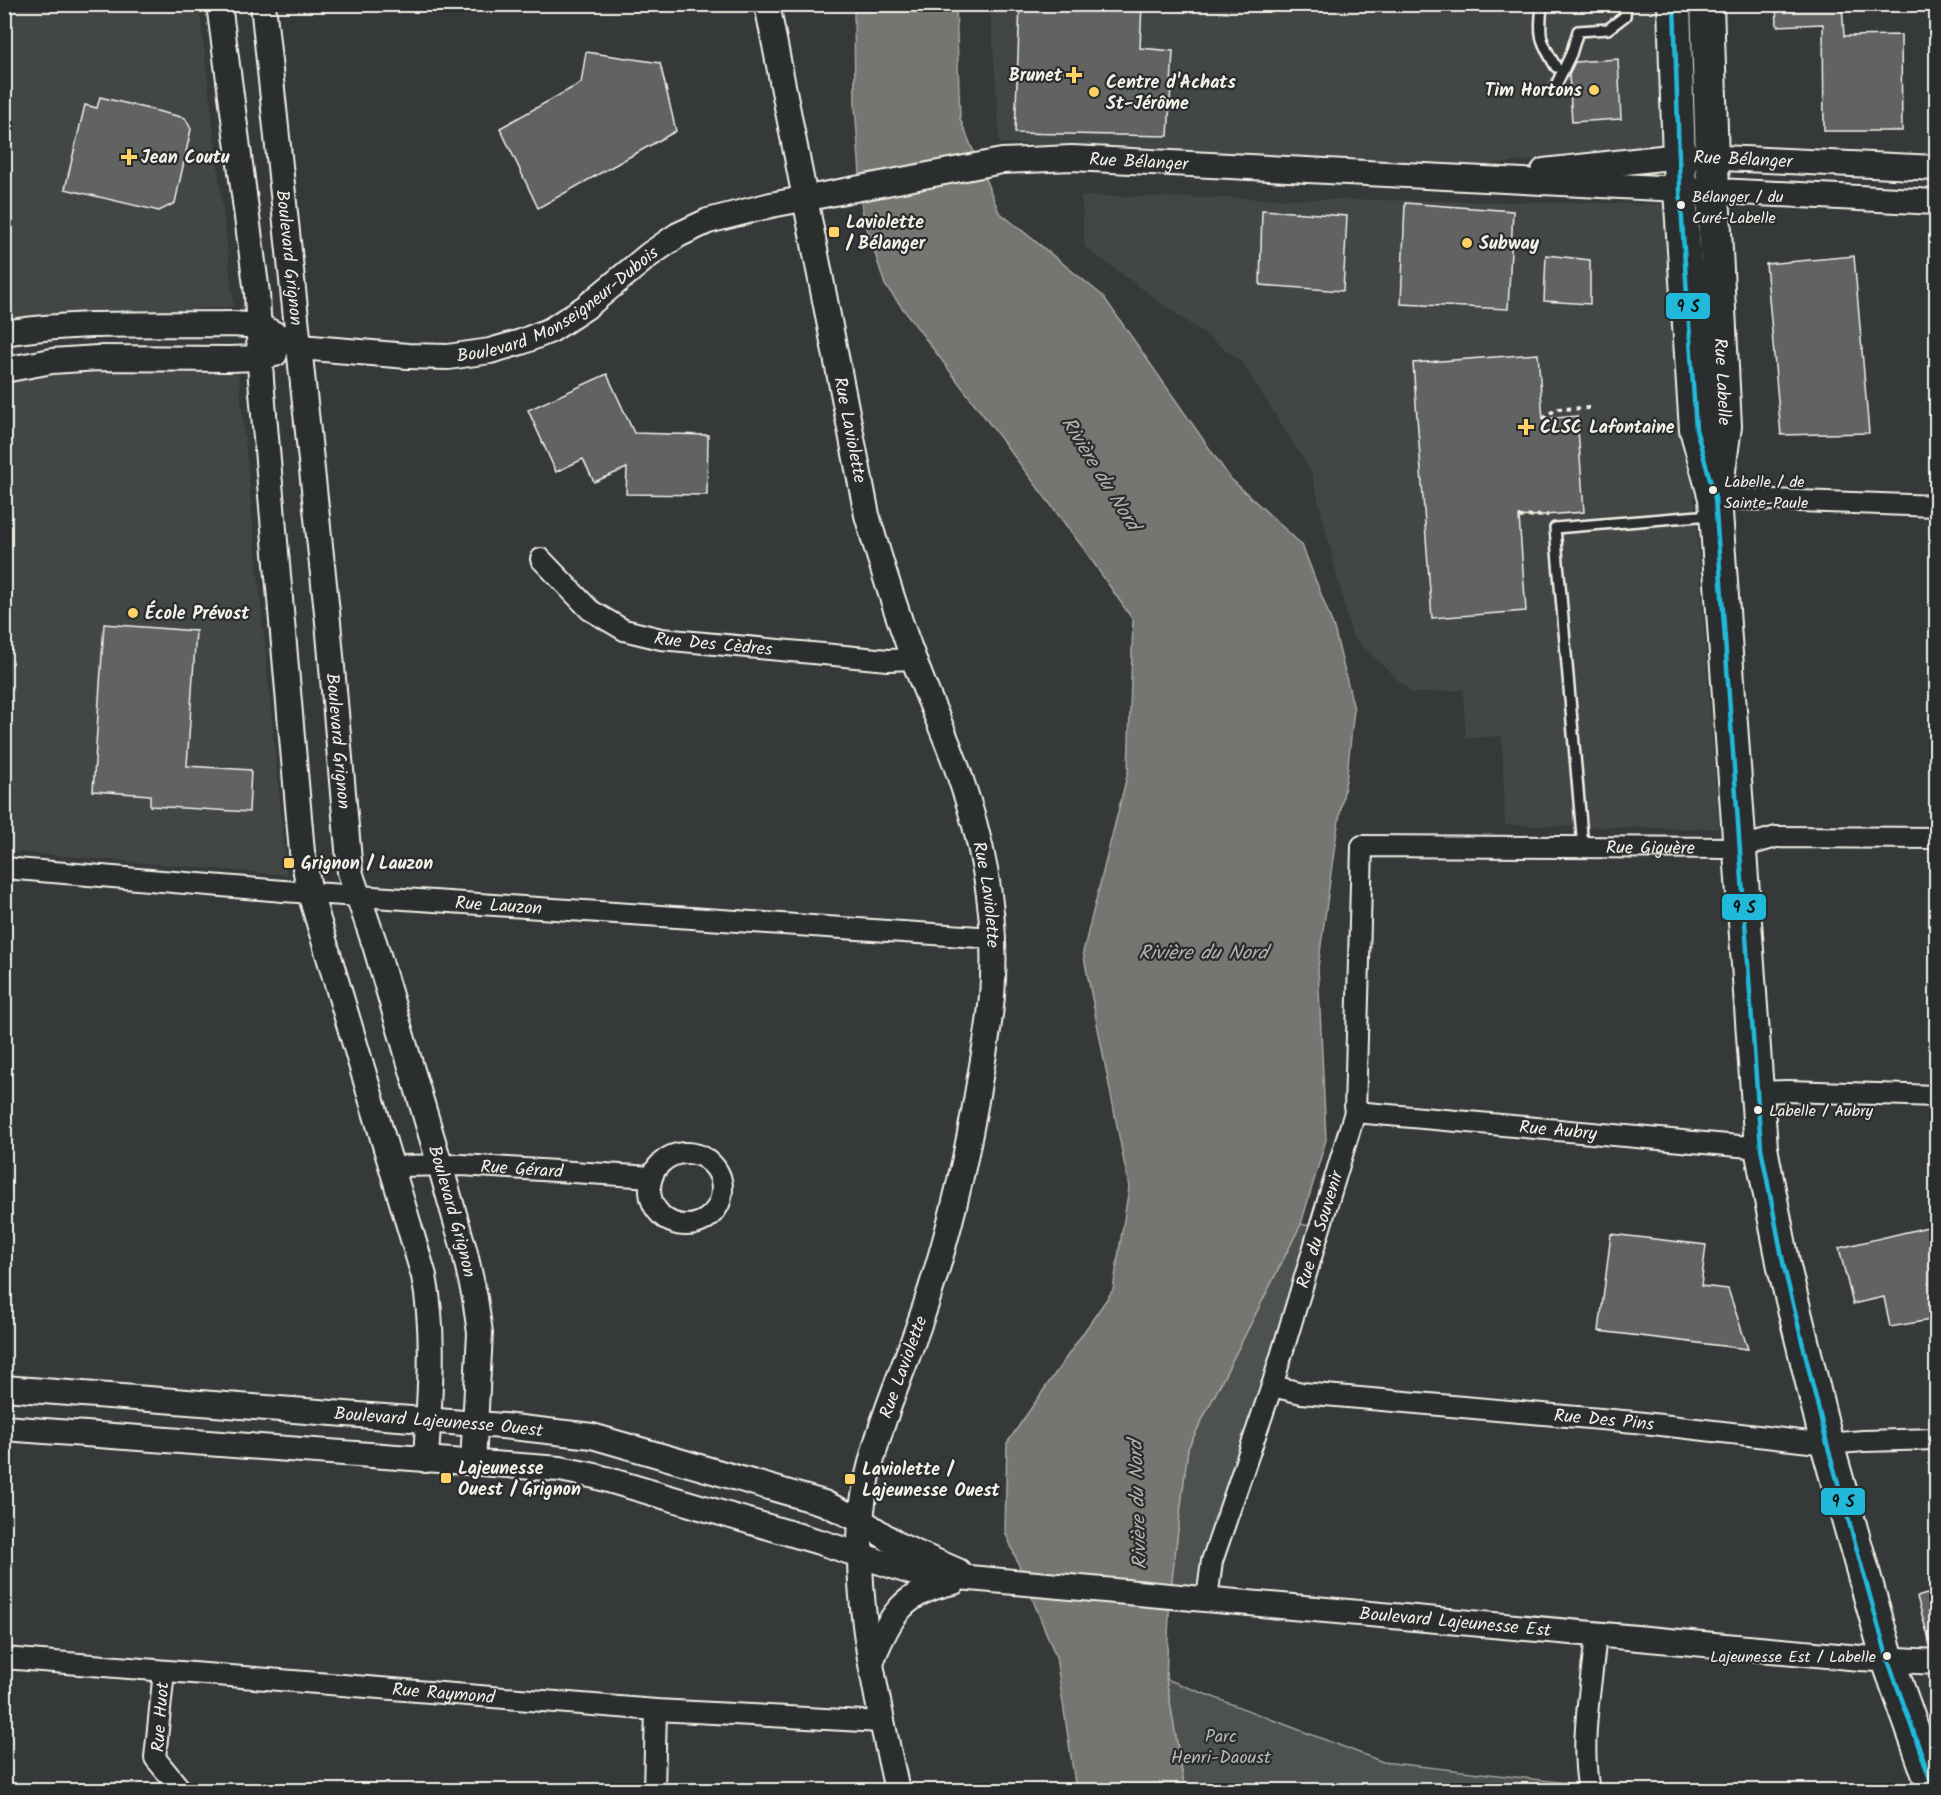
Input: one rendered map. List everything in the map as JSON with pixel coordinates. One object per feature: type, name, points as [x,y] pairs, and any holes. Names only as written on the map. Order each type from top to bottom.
[{"type":"main road","name":"Rue Labelle","points":[[1674,4],[1680,190],[1696,429],[1715,506],[1755,1092],[1761,1148],[1784,1267],[1827,1444],[1888,1660],[1934,1791]]},
{"type":"main road","name":"Rue Labelle","points":[[1707,4],[1713,192],[1725,426],[1715,506]]},
{"type":"main road","points":[[1906,1716],[1936,1754]]},
{"type":"street","name":"Boulevard Grignon","points":[[219,4],[257,293],[260,358],[302,852],[310,893],[393,1166],[430,1304],[432,1332],[426,1460]]},
{"type":"street","name":"Boulevard Grignon","points":[[263,4],[328,622],[350,872],[375,945],[440,1166],[475,1298],[480,1333],[473,1463]]},
{"type":"street","name":"Rue Laviolette","points":[[766,4],[867,515],[914,659],[960,777],[983,861],[993,938],[990,1023],[968,1146],[927,1303],[882,1427],[865,1490],[860,1556],[861,1587],[871,1662],[897,1791]]},
{"type":"street","name":"Rue Bélanger","points":[[1476,179],[1679,156],[1936,168]]},
{"type":"street","name":"Rue Bélanger","points":[[805,199],[1002,161],[1072,158],[1936,202]]},
{"type":"street","name":"Boulevard Monseigneur-Dubois","points":[[4,370],[52,361],[98,358],[260,358],[300,347],[448,357],[490,351],[551,330],[586,307],[649,255],[678,235],[708,221],[805,199]]},
{"type":"street","name":"Boulevard Monseigneur-Dubois","points":[[4,333],[38,327],[77,325],[233,324],[259,326],[300,347]]},
{"type":"street","points":[[1715,506],[1936,506]]},
{"type":"street","name":"Rue Des Cèdres","points":[[541,558],[590,610],[624,630],[661,639],[888,660],[914,659]]},
{"type":"street","name":"Rue Giguère","points":[[1362,846],[1739,848],[1776,837],[1936,838]]},
{"type":"street","name":"Rue du Souvenir","points":[[1207,1599],[1212,1561],[1272,1386],[1355,1112],[1362,846]]},
{"type":"street","name":"Rue Lauzon","points":[[4,868],[310,893],[993,938]]},
{"type":"street","points":[[1755,1092],[1936,1096]]},
{"type":"street","name":"Rue Aubry","points":[[1355,1112],[1761,1148]]},
{"type":"street","name":"Rue Gérard","points":[[393,1166],[440,1166],[652,1177]]},
{"type":"street","name":"Rue Des Pins","points":[[1272,1386],[1302,1393],[1635,1422],[1827,1444],[1936,1439]]},
{"type":"street","name":"Boulevard Lajeunesse Ouest","points":[[4,1388],[428,1420],[592,1436],[824,1503],[862,1521]]},
{"type":"street","points":[[4,1428],[560,1470],[595,1476],[860,1556]]},
{"type":"street","name":"Boulevard Lajeunesse Est","points":[[862,1521],[898,1545],[974,1579]]},
{"type":"street","name":"Boulevard Lajeunesse Est","points":[[860,1556],[914,1573],[974,1579],[1888,1660],[1936,1662]]},
{"type":"street","points":[[871,1662],[884,1631],[895,1612],[906,1601],[915,1594],[930,1588],[974,1579]]},
{"type":"street","points":[[1589,1791],[1586,1777],[1587,1731],[1596,1633]]},
{"type":"street","name":"Rue Raymond","points":[[4,1658],[656,1710],[882,1722]]},
{"type":"street","name":"Rue Huot","points":[[164,1671],[155,1758],[181,1791]]},
{"type":"street","points":[[654,1791],[656,1710]]},
{"type":"lane","points":[[1542,4],[1540,35],[1543,46],[1556,67]]},
{"type":"lane","points":[[1556,85],[1571,54],[1578,31],[1608,29],[1625,16],[1626,4]]},
{"type":"lane","points":[[1583,847],[1555,528],[1715,506]]},
{"type":"path","points":[[1543,418],[1556,409],[1591,408]]},
{"type":"shaded area","points":[[5,5],[199,5],[234,306],[5,323]]},
{"type":"shaded area","points":[[990,5],[1658,5],[1665,147],[1473,166],[1000,143]]},
{"type":"shaded area","points":[[1081,196],[1670,204],[1719,829],[1505,825],[1502,736],[1466,738],[1463,690],[1412,693],[1352,636],[1311,471],[1241,361],[1085,247]]},
{"type":"shaded area","name":"École Prévost","points":[[238,368],[287,875],[5,851],[5,374],[21,370]]},
{"type":"green space","points":[[1301,1224],[1320,1228],[1207,1599],[1170,1595],[1188,1448]]},
{"type":"green space","name":"Parc Henri-Daoust","points":[[1166,1679],[1383,1762],[1577,1784],[1579,1790],[1185,1790]]},
{"type":"water","name":"Rivière du Nord","points":[[854,5],[956,5],[960,119],[999,212],[1103,296],[1230,478],[1302,545],[1334,628],[1354,709],[1347,774],[1318,967],[1326,1140],[1301,1224],[1188,1448],[1170,1595],[1166,1679],[1185,1790],[1076,1790],[1056,1657],[1005,1531],[1007,1443],[1113,1290],[1129,1187],[1083,952],[1128,772],[1133,620],[1084,549],[885,285],[863,215],[855,105]]},
{"type":"building","name":"Centre d'Achats St-Jérôme","points":[[1020,4],[1142,4],[1140,48],[1173,51],[1168,136],[1015,133]]},
{"type":"building","points":[[1776,4],[1842,4],[1844,36],[1901,35],[1902,131],[1824,131],[1823,24],[1777,26]]},
{"type":"building","points":[[586,52],[660,63],[676,131],[538,208],[500,128],[581,83]]},
{"type":"building","points":[[1618,59],[1621,119],[1572,122],[1569,74],[1575,62]]},
{"type":"building","points":[[100,97],[185,118],[191,129],[175,203],[159,211],[65,189],[85,105],[97,108]]},
{"type":"building","points":[[1405,203],[1513,211],[1508,309],[1401,304]]},
{"type":"building","points":[[1262,210],[1347,216],[1343,291],[1260,285]]},
{"type":"building","points":[[1546,255],[1590,260],[1590,304],[1544,301]]},
{"type":"building","points":[[1854,256],[1869,433],[1781,435],[1766,264]]},
{"type":"building","points":[[1538,354],[1543,419],[1577,416],[1584,512],[1519,517],[1526,611],[1432,618],[1413,363]]},
{"type":"building","points":[[607,374],[634,433],[708,435],[707,495],[626,494],[627,468],[594,482],[583,459],[556,472],[528,410]]},
{"type":"building","points":[[104,624],[196,631],[187,766],[251,770],[249,812],[150,806],[150,795],[93,791]]},
{"type":"building","points":[[1936,1225],[1936,1319],[1890,1327],[1884,1297],[1853,1304],[1839,1248]]},
{"type":"building","points":[[1611,1234],[1706,1245],[1701,1286],[1728,1289],[1748,1349],[1599,1331]]},
{"type":"building","points":[[1936,1591],[1936,1648],[1931,1647],[1917,1597]]},
{"type":"transit line","points":[[1674,4],[1680,190],[1696,429],[1715,498],[1761,1148],[1784,1267],[1827,1444],[1888,1660],[1934,1790]]},
{"type":"place","name":"Brunet","points":[[1074,75]]},
{"type":"place","name":"Tim Hortons","points":[[1594,90]]},
{"type":"place","name":"Centre d'Achats St-Jérôme","points":[[1094,92]]},
{"type":"place","name":"Jean Coutu","points":[[129,157]]},
{"type":"place","name":"Bélanger / du Curé-Labelle","points":[[1681,205]]},
{"type":"place","name":"Laviolette / Bélanger","points":[[834,232]]},
{"type":"place","name":"Subway","points":[[1467,243]]},
{"type":"place","name":"CLSC Lafontaine","points":[[1526,427]]},
{"type":"place","name":"Labelle / de Sainte-Paule","points":[[1713,490]]},
{"type":"place","name":"École Prévost","points":[[133,613]]},
{"type":"place","name":"Grignon / Lauzon","points":[[289,863]]},
{"type":"place","name":"Labelle / Aubry","points":[[1758,1110]]},
{"type":"place","name":"Lajeunesse Ouest / Grignon","points":[[446,1478]]},
{"type":"place","name":"Laviolette / Lajeunesse Ouest","points":[[850,1479]]},
{"type":"place","name":"Lajeunesse Est / Labelle","points":[[1887,1656]]}]
